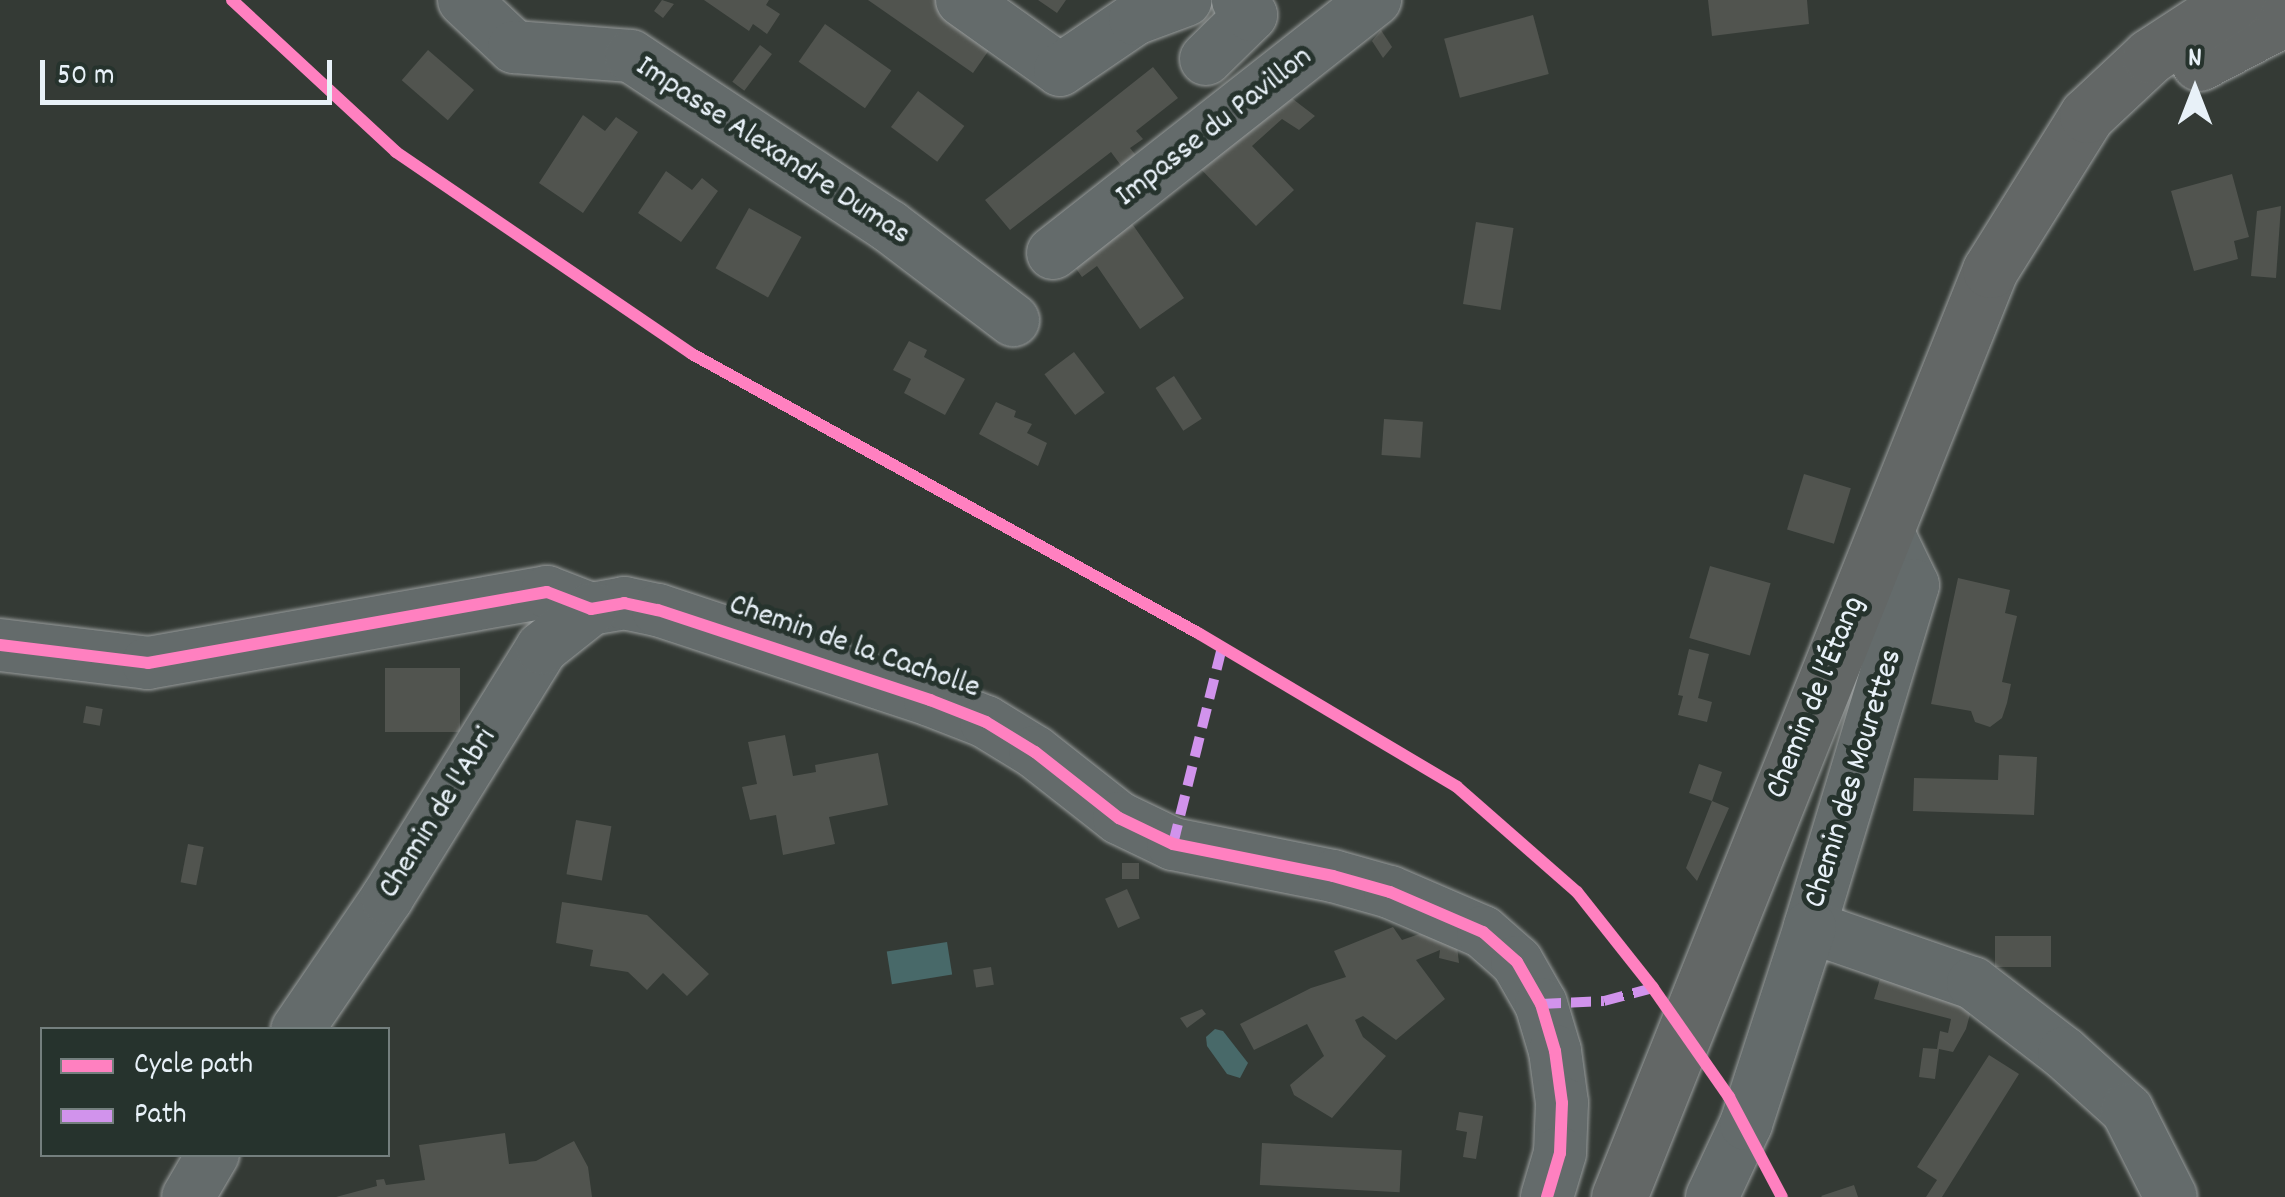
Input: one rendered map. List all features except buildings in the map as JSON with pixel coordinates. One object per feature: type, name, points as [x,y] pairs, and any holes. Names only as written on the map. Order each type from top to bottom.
[{"type":"main road","name":"Chemin de l’Étang","points":[[1618,1197],[1984,286],[2027,204],[2087,115],[2150,56],[2236,0]]},
{"type":"main road","name":"Chemin de l’Étang","points":[[2027,204],[2149,92],[2285,18]]},
{"type":"street","name":"Impasse Alexandre Dumas","points":[[464,0],[514,46],[631,56],[889,226],[1014,320]]},
{"type":"street","points":[[962,0],[1060,70],[1135,19],[1186,0]]},
{"type":"street","points":[[1206,59],[1251,15],[1238,0]]},
{"type":"street","name":"Impasse du Pavillon","points":[[1052,253],[1375,0]]},
{"type":"street","name":"Chemin des Mourettes","points":[[1886,529],[1913,585],[1810,928],[1972,983],[2064,1053],[2127,1110],[2171,1197]]},
{"type":"street","name":"Chemin de la Cacholle","points":[[0,645],[148,663],[547,592],[592,609],[624,603],[658,610],[930,700],[986,722],[1035,752],[1119,818],[1172,844],[1333,876],[1390,892],[1482,932],[1517,962],[1541,1004],[1555,1051],[1562,1103],[1560,1153],[1547,1197]]},
{"type":"street","name":"Chemin de l'Abri","points":[[298,1027],[387,898],[542,648],[592,609]]},
{"type":"street","points":[[1712,1197],[1746,1124],[1810,928]]},
{"type":"street","points":[[188,1197],[211,1157]]},
{"type":"water","points":[[947,942],[952,975],[892,984],[887,952]]},
{"type":"water","points":[[1215,1029],[1223,1031],[1248,1063],[1240,1078],[1227,1074],[1207,1046],[1206,1037]]},
{"type":"marked path","points":[[1173,844],[1222,647]]},
{"type":"marked path","points":[[1541,1004],[1604,1001],[1653,988]]},
{"type":"cycle path","points":[[232,0],[396,152],[692,354],[1198,633],[1457,787],[1577,892],[1653,988],[1729,1097],[1782,1197]]},
{"type":"cycle path","points":[[0,645],[148,663],[547,592],[591,609],[624,603],[658,610],[930,700],[986,722],[1035,752],[1119,818],[1173,844],[1333,876],[1390,892],[1483,932],[1517,962],[1541,1004],[1555,1051],[1562,1103],[1560,1153],[1547,1197]]}]
